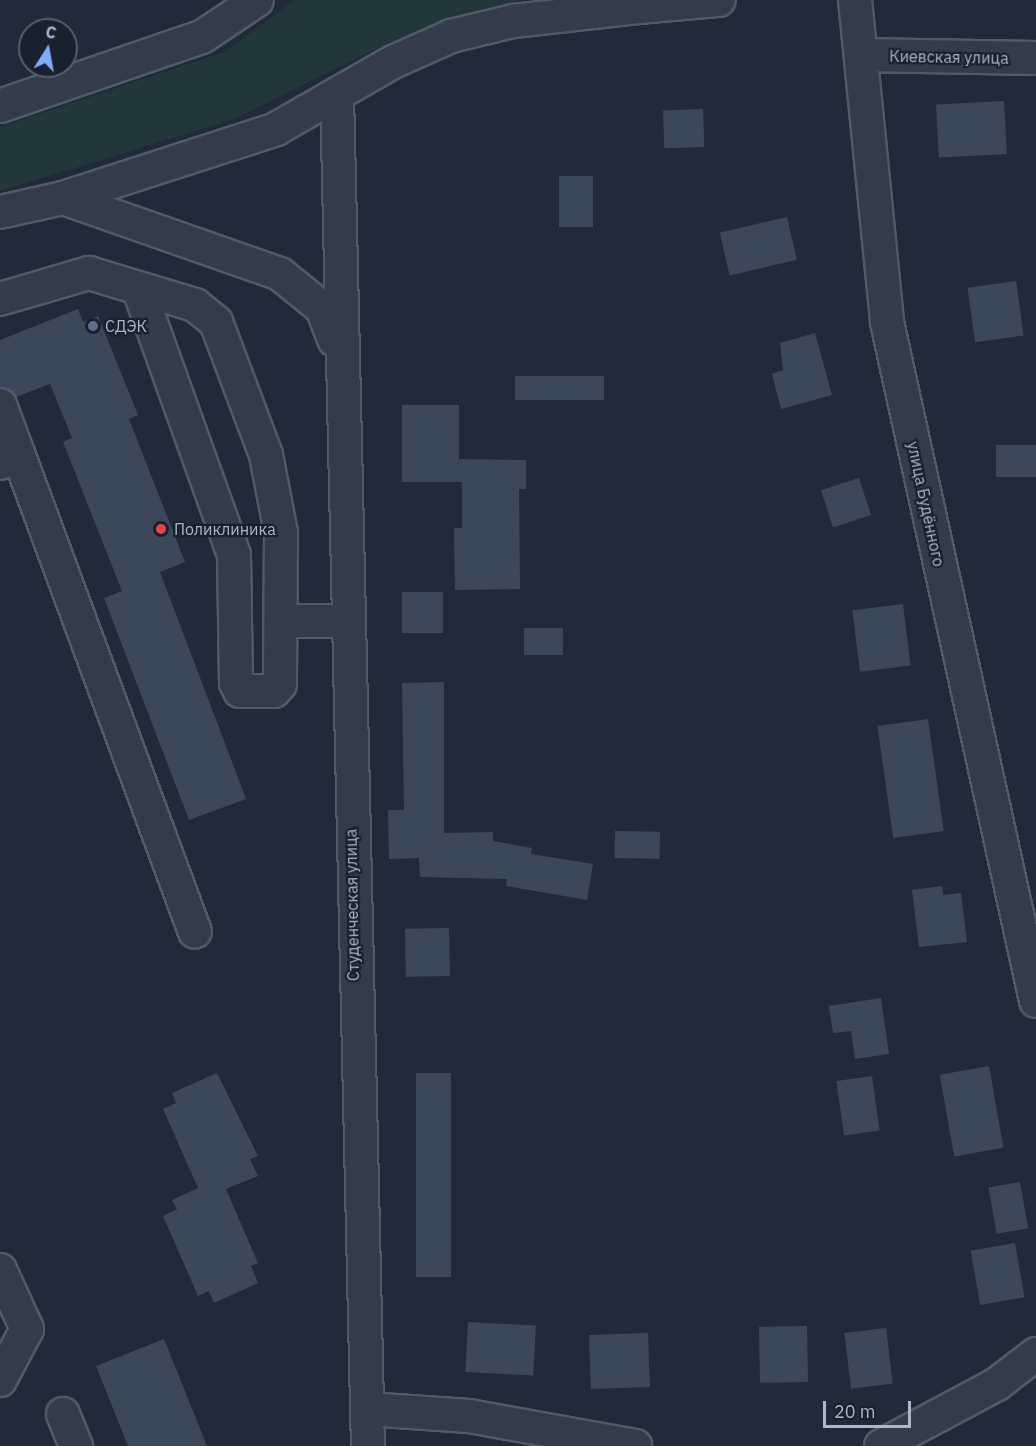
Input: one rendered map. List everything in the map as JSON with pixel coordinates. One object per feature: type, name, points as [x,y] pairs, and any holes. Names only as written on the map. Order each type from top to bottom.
[{"type":"street","points":[[8,99],[202,37],[257,0]]},
{"type":"street","points":[[0,212],[63,198],[276,129],[337,94],[451,36],[513,21],[644,3],[719,0]]},
{"type":"street","name":"улица Будённого","points":[[855,0],[887,322],[1036,1001]]},
{"type":"street","name":"Киевская улица","points":[[861,55],[1036,58]]},
{"type":"street","name":"Студенческая улица","points":[[337,94],[345,621],[368,1446]]},
{"type":"street","points":[[63,198],[280,274],[322,308],[340,364]]},
{"type":"street","points":[[0,299],[72,274],[89,273],[195,305],[216,322],[266,455],[281,533],[280,684],[274,691],[240,691],[234,555],[139,289]]},
{"type":"street","points":[[0,405],[9,460],[195,932]]},
{"type":"street","points":[[281,621],[345,621]]},
{"type":"street","points":[[0,1270],[27,1329],[0,1380]]},
{"type":"street","points":[[881,1446],[997,1384],[1036,1353]]},
{"type":"street","points":[[367,1409],[469,1416],[635,1446]]},
{"type":"street","points":[[63,1414],[76,1446]]},
{"type":"green space","points":[[295,0],[518,0],[388,43],[235,119],[0,191],[0,127],[224,52]]},
{"type":"building","points":[[1004,101],[1007,154],[939,157],[936,105]]},
{"type":"building","points":[[703,109],[704,147],[664,148],[663,110]]},
{"type":"building","points":[[559,176],[593,176],[593,227],[559,227]]},
{"type":"building","points":[[787,217],[797,260],[730,275],[720,233]]},
{"type":"building","points":[[1016,281],[1024,335],[975,342],[967,288]]},
{"type":"building","points":[[78,309],[83,322],[98,316],[138,415],[129,419],[185,562],[160,572],[246,799],[189,820],[104,598],[122,591],[63,442],[72,438],[50,384],[16,397],[0,387],[0,340]]},
{"type":"building","points":[[815,333],[832,395],[781,409],[772,374],[783,370],[780,343]]},
{"type":"building","points":[[515,376],[604,376],[604,400],[515,400]]},
{"type":"building","points":[[402,405],[459,405],[459,459],[526,460],[526,489],[519,489],[520,589],[455,590],[454,528],[462,528],[462,482],[402,482]]},
{"type":"building","points":[[996,445],[1036,445],[1036,477],[996,477]]},
{"type":"building","points":[[859,478],[871,515],[833,527],[821,490]]},
{"type":"building","points":[[402,592],[443,592],[443,633],[402,633]]},
{"type":"building","points":[[903,604],[911,666],[860,672],[852,610]]},
{"type":"building","points":[[524,628],[563,628],[563,655],[524,655]]},
{"type":"building","points":[[444,682],[444,833],[493,832],[493,841],[532,848],[531,854],[593,864],[587,900],[506,886],[507,879],[420,877],[419,858],[389,859],[388,810],[404,810],[402,683]]},
{"type":"building","points":[[928,719],[944,831],[893,838],[877,726]]},
{"type":"building","points":[[615,831],[660,832],[660,859],[615,858]]},
{"type":"building","points":[[942,886],[943,895],[961,893],[967,942],[919,947],[912,890]]},
{"type":"building","points":[[449,928],[450,976],[406,977],[405,929]]},
{"type":"building","points":[[881,998],[889,1054],[855,1059],[851,1031],[833,1033],[829,1006]]},
{"type":"building","points":[[989,1066],[1003,1148],[954,1156],[940,1075]]},
{"type":"building","points":[[217,1073],[258,1156],[250,1159],[258,1176],[226,1189],[258,1263],[251,1266],[258,1283],[214,1303],[209,1291],[198,1296],[163,1216],[177,1209],[172,1200],[198,1188],[163,1109],[176,1103],[172,1093]]},
{"type":"building","points":[[416,1073],[451,1073],[451,1277],[416,1277]]},
{"type":"building","points":[[872,1076],[880,1130],[844,1135],[836,1081]]},
{"type":"building","points":[[1020,1182],[1028,1228],[997,1234],[988,1188]]},
{"type":"building","points":[[1015,1243],[1025,1297],[980,1305],[971,1251]]},
{"type":"building","points":[[468,1322],[536,1326],[533,1375],[465,1372]]},
{"type":"building","points":[[807,1326],[808,1382],[760,1383],[759,1327]]},
{"type":"building","points":[[886,1328],[893,1384],[851,1389],[844,1333]]},
{"type":"building","points":[[648,1333],[650,1387],[591,1389],[589,1335]]},
{"type":"building","points":[[164,1339],[207,1446],[128,1446],[96,1366]]},
{"type":"place","name":"СДЭК","points":[[93,326]]},
{"type":"place","name":"Поликлиника","points":[[161,529]]}]
